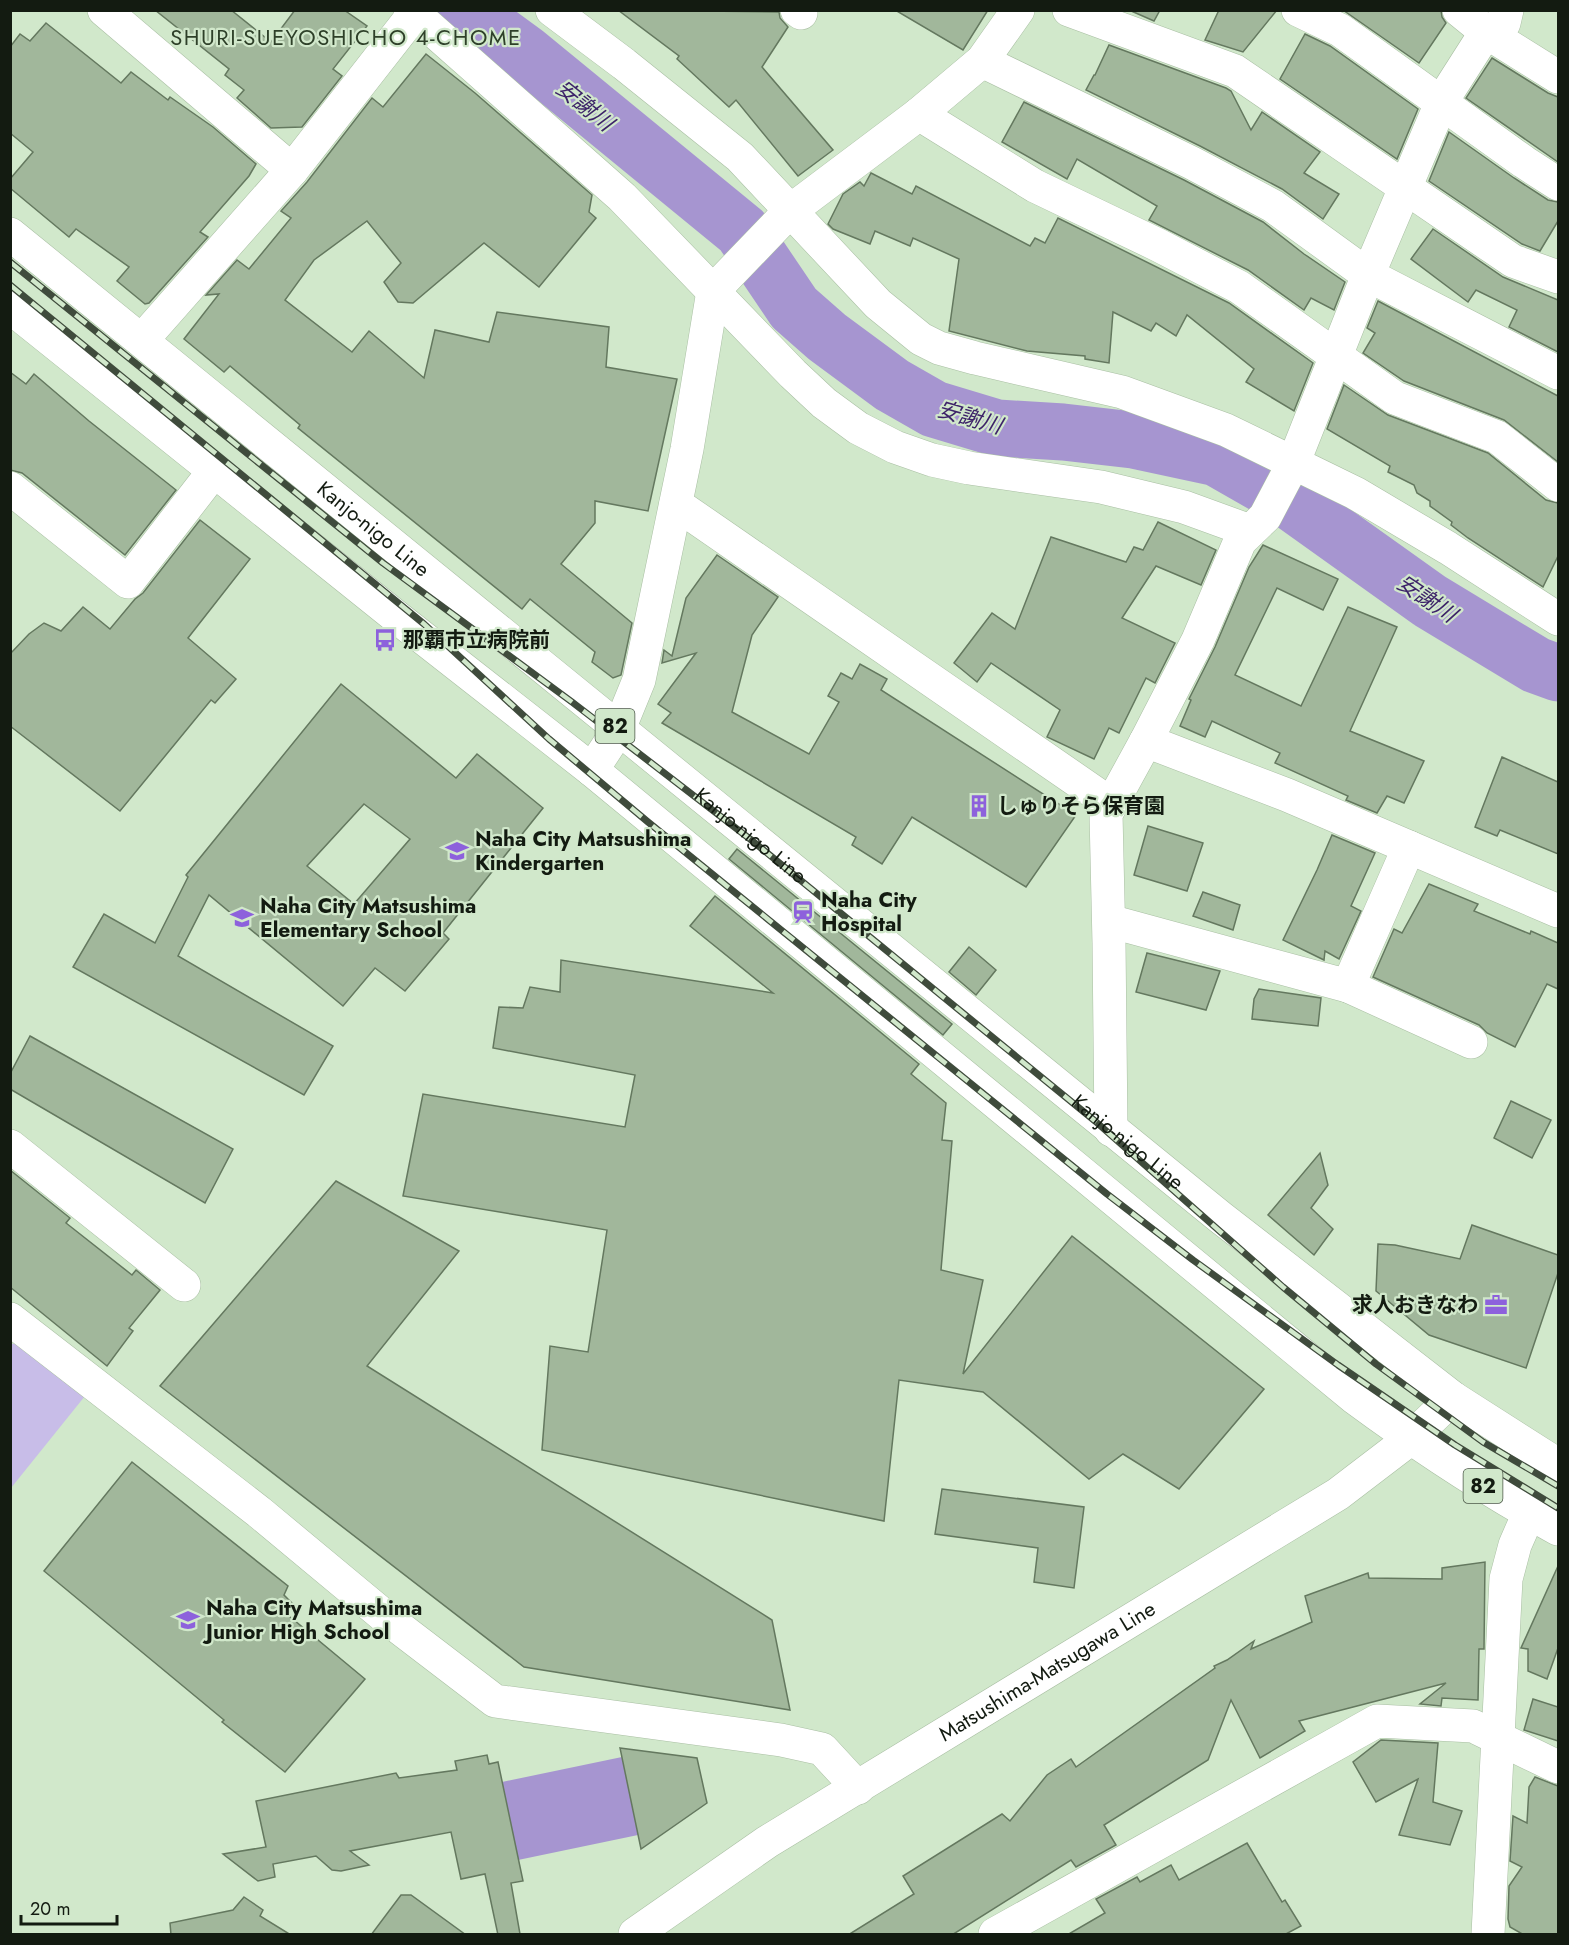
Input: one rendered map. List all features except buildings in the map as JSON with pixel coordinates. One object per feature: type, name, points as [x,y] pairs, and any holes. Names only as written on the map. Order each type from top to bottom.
[{"type":"street","points":[[104,10],[292,170]]},
{"type":"street","points":[[592,770],[619,729],[639,680],[723,280],[783,217],[920,114],[981,62],[1018,10]]},
{"type":"street","points":[[1069,10],[1235,71],[1513,261],[1558,277]]},
{"type":"street","points":[[1298,10],[1340,30],[1558,184]]},
{"type":"street","points":[[1459,10],[1497,21],[1558,76]]},
{"type":"street","points":[[555,11],[740,157],[783,217],[878,304],[921,339],[939,348],[975,358],[1122,392],[1226,430],[1288,471],[1354,493],[1448,548],[1558,619]]},
{"type":"street","points":[[142,340],[292,170],[412,12],[622,197],[723,280],[793,374],[858,428],[896,447],[932,460],[969,468],[1101,487],[1258,524]]},
{"type":"street","points":[[1111,1130],[1106,814],[1198,640],[1240,541],[1258,524],[1288,471],[1442,101],[1497,21]]},
{"type":"street","points":[[981,62],[1192,163],[1273,206],[1368,275],[1558,373]]},
{"type":"street","points":[[920,114],[1035,186],[1239,287],[1395,398],[1497,437],[1558,485]]},
{"type":"street","name":"Kanjo-nigo Line","points":[[10,234],[1111,1130],[1453,1398],[1558,1465]]},
{"type":"street","name":"82","points":[[10,307],[390,612],[592,770],[1355,1398],[1410,1439],[1479,1484],[1558,1529]]},
{"type":"street","points":[[10,488],[128,582],[214,471]]},
{"type":"street","points":[[676,504],[1111,804]]},
{"type":"street","points":[[1146,741],[1287,795],[1558,911]]},
{"type":"street","points":[[1348,986],[1409,847]]},
{"type":"street","points":[[1109,921],[1348,986],[1471,1041]]},
{"type":"street","points":[[10,1146],[184,1285]]},
{"type":"street","points":[[10,1319],[259,1512],[389,1620],[495,1701],[781,1740],[822,1749],[858,1788]]},
{"type":"street","name":"Matsushima-Matsugawa Line","points":[[635,1935],[767,1842],[1338,1494],[1410,1439],[1453,1398]]},
{"type":"street","points":[[1492,1932],[1506,1579],[1515,1545],[1529,1513]]},
{"type":"street","points":[[995,1935],[1377,1721],[1473,1726],[1558,1767]]},
{"type":"shaded area","points":[[27,1342],[89,1391],[11,1488],[11,1344]]},
{"type":"shaded area","points":[[622,1757],[638,1835],[518,1860],[502,1782]]},
{"type":"waterway","name":"安謝川","points":[[466,10],[526,54],[742,231],[794,308],[827,337],[892,385],[934,409],[997,428],[1063,432],[1133,440],[1217,458],[1280,494],[1430,601],[1536,665],[1558,673]]},
{"type":"railway","points":[[10,262],[383,563],[572,702],[750,839],[1095,1121],[1283,1287],[1376,1364],[1483,1442],[1558,1486]]},
{"type":"railway","points":[[10,285],[424,624],[549,739],[648,822],[1107,1194],[1193,1260],[1338,1365],[1455,1445],[1558,1508]]},
{"type":"place","name":"那覇市立病院前","points":[[385,640]]},
{"type":"place","name":"しゅりそら保育園","points":[[979,806]]},
{"type":"place","name":"Naha City Matsushima Kindergarten","points":[[457,851]]},
{"type":"place","name":"Naha City Hospital","points":[[803,912]]},
{"type":"place","name":"Naha City Matsushima Elementary School","points":[[242,918]]},
{"type":"place","name":"求人おきなわ","points":[[1496,1305]]},
{"type":"place","name":"Naha City Matsushima Junior High School","points":[[188,1620]]},
{"type":"district","name":"SHURI-SUEYOSHICHO 4-CHOME","points":[[346,37]]}]
